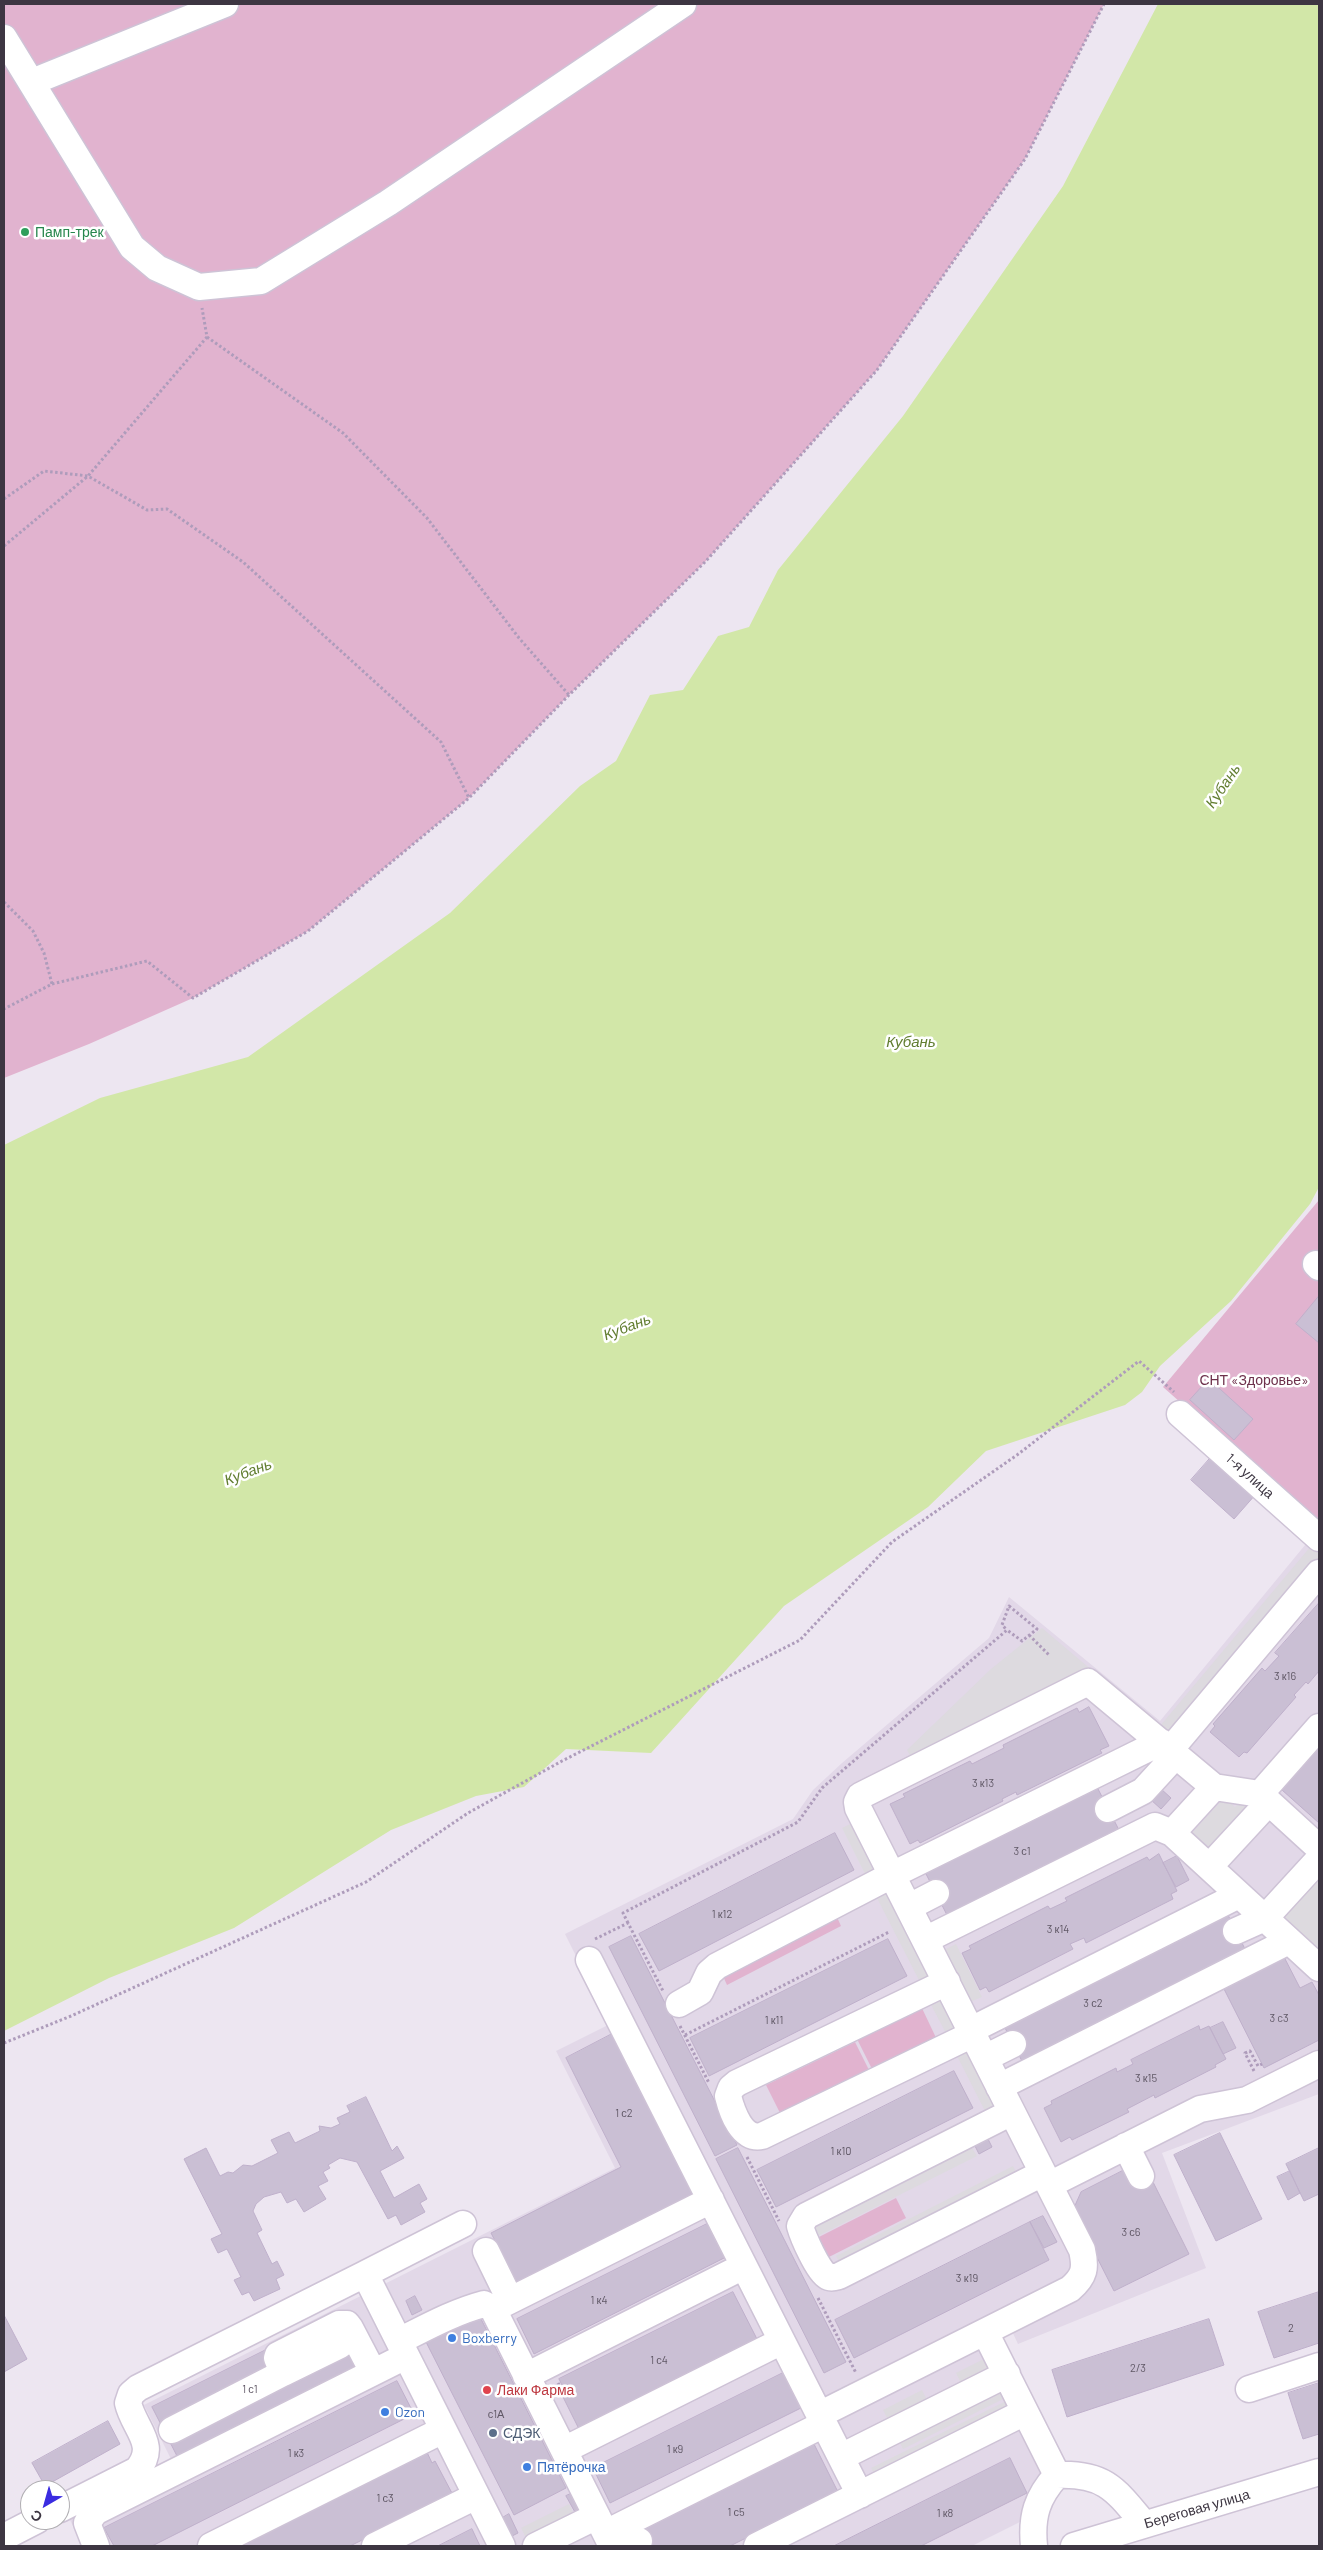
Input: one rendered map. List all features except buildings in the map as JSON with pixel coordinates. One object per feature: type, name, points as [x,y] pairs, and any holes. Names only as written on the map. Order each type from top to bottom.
[{"type":"street","points":[[32,82],[225,4]]},
{"type":"street","points":[[4,38],[132,247],[157,268],[198,287],[261,281],[388,203],[683,4]]},
{"type":"street","name":"1-я улица","points":[[1178,1404],[1319,1538]]},
{"type":"street","points":[[1108,1809],[1144,1791],[1169,1749],[1319,1573]]},
{"type":"street","points":[[543,2545],[605,2532],[1070,2289],[1081,2279],[1086,2267],[1082,2250],[858,1808],[857,1802],[860,1796],[1088,1682],[1214,1787],[1265,1798],[1295,1814],[1319,1848]]},
{"type":"street","points":[[1209,1867],[1319,1727]]},
{"type":"street","points":[[679,2004],[700,1992],[709,1972],[717,1966],[892,1875],[1169,1749]]},
{"type":"street","points":[[1172,1834],[1214,1787]]},
{"type":"street","points":[[925,1940],[1155,1826],[1172,1834],[1319,1968]]},
{"type":"street","points":[[1236,1931],[1265,1918],[1319,1859]]},
{"type":"street","points":[[909,1907],[936,1893]]},
{"type":"street","points":[[947,1982],[737,2083],[731,2088],[728,2096],[742,2129],[749,2136],[755,2138],[762,2136],[972,2032],[1239,1894]]},
{"type":"street","points":[[999,2087],[1289,1941]]},
{"type":"street","points":[[589,1960],[860,2495]]},
{"type":"street","points":[[985,2058],[1013,2044]]},
{"type":"street","points":[[1012,2112],[806,2216],[800,2226],[825,2276],[832,2278],[839,2276],[1046,2179],[1126,2146],[1200,2110],[1247,2100],[1265,2066],[1319,2064]]},
{"type":"street","points":[[1126,2146],[1141,2176]]},
{"type":"street","points":[[96,2546],[86,2523],[95,2512],[357,2375],[460,2310],[472,2309],[484,2304],[500,2277],[710,2200]]},
{"type":"street","points":[[70,2504],[137,2470],[144,2462],[147,2454],[146,2444],[128,2403],[131,2394],[138,2388],[463,2224]]},
{"type":"street","points":[[526,2376],[744,2266]]},
{"type":"street","points":[[365,2274],[502,2546]]},
{"type":"street","points":[[500,2277],[526,2376],[605,2532]]},
{"type":"street","points":[[284,2374],[277,2358],[281,2352],[343,2323],[350,2328],[357,2375]]},
{"type":"street","points":[[985,2332],[1057,2475]]},
{"type":"street","points":[[564,2450],[590,2432],[782,2341]]},
{"type":"street","points":[[172,2430],[340,2345]]},
{"type":"street","points":[[1250,2389],[1319,2366]]},
{"type":"street","points":[[841,2457],[1007,2374]]},
{"type":"street","points":[[757,2546],[1026,2412]]},
{"type":"street","points":[[211,2546],[443,2430]]},
{"type":"street","name":"Береговая улица","points":[[1074,2546],[1319,2472]]},
{"type":"street","points":[[1034,2546],[1035,2512],[1043,2491],[1057,2475],[1078,2474],[1100,2480],[1120,2495],[1144,2524]]},
{"type":"street","points":[[375,2546],[445,2505],[476,2496]]},
{"type":"street","points":[[4,2537],[20,2529]]},
{"type":"path","points":[[4,1009],[52,984],[147,960],[194,998],[308,931],[469,798],[705,562],[878,370],[1025,159],[1104,4]]},
{"type":"path","points":[[198,287],[207,337],[343,433],[427,518],[519,638],[569,696]]},
{"type":"path","points":[[4,546],[88,476],[207,337]]},
{"type":"path","points":[[4,499],[44,471],[88,476],[147,510],[167,509],[243,562],[441,742],[469,798]]},
{"type":"path","points":[[4,902],[33,931],[44,953],[52,984]]},
{"type":"path","points":[[4,2043],[80,2012],[366,1882],[468,1813],[562,1761],[800,1640],[892,1542],[1018,1455],[1139,1361],[1178,1404]]},
{"type":"path","points":[[1009,1606],[1037,1629],[1022,1641],[1007,1630],[1002,1625],[1009,1606]]},
{"type":"path","points":[[628,1923],[623,1913],[798,1822],[822,1788],[1007,1630]]},
{"type":"path","points":[[1029,1635],[1049,1655]]},
{"type":"path","points":[[685,2035],[889,1932]]},
{"type":"path","points":[[557,2380],[564,2394]]},
{"type":"shaded area","points":[[1310,1539],[1319,1548],[1319,2094],[1162,2153],[1206,2268],[1018,2344],[1011,2329],[985,2342],[1045,2461],[1026,2519],[972,2546],[83,2546],[70,2520],[70,2515],[173,2463],[144,2405],[615,2168],[556,2051],[610,2024],[565,1934],[793,1819],[813,1790],[842,1763],[989,1638],[1009,1597],[1160,1721]]},
{"type":"shaded area","points":[[1311,1546],[1319,1554],[1319,1557],[1170,1734],[1160,1726]]},
{"type":"shaded area","points":[[1042,1628],[1094,1672],[913,1761],[907,1750],[991,1669]]},
{"type":"shaded area","points":[[1247,1794],[1258,1804],[1211,1856],[1189,1836],[1224,1798],[1235,1807]]},
{"type":"shaded area","points":[[854,1822],[880,1875],[868,1880],[842,1828]]},
{"type":"shaded area","points":[[1319,1867],[1319,1955],[1276,1915]]},
{"type":"shaded area","points":[[889,1892],[934,1982],[923,1988],[877,1898]]},
{"type":"shaded area","points":[[956,1944],[982,1997],[970,2002],[944,1950]]},
{"type":"shaded area","points":[[940,1993],[960,2033],[949,2039],[928,1999]]},
{"type":"shaded area","points":[[965,2042],[996,2105],[985,2111],[953,2048]]},
{"type":"shaded area","points":[[970,2145],[977,2156],[816,2237],[810,2225]]},
{"type":"shaded area","points":[[1013,2166],[1019,2178],[842,2267],[836,2256]]},
{"type":"shaded area","points":[[988,2357],[1009,2396],[903,2449],[883,2410],[922,2390],[927,2400],[961,2383],[956,2373]]},
{"type":"shaded area","points":[[1010,2399],[1015,2410],[877,2480],[871,2468]]},
{"type":"shaded area","points":[[569,2504],[575,2516],[527,2540],[521,2528]]},
{"type":"green space","points":[[4,4],[1104,4],[1025,159],[877,370],[705,562],[569,695],[469,798],[308,931],[193,998],[89,1044],[4,1078]]},
{"type":"green space","name":"СНТ «Здоровье»","points":[[1319,1200],[1319,1525],[1163,1387]]},
{"type":"green space","points":[[836,1915],[841,1926],[727,1985],[722,1974]]},
{"type":"green space","points":[[920,2004],[939,2044],[875,2075],[855,2035]]},
{"type":"green space","points":[[855,2042],[870,2072],[781,2115],[766,2085]]},
{"type":"green space","points":[[896,2198],[906,2218],[825,2259],[815,2239]]},
{"type":"water","name":"Кубань","points":[[1158,4],[1319,4],[1319,1187],[1310,1204],[1231,1301],[1160,1366],[1142,1392],[1125,1405],[986,1451],[928,1507],[784,1606],[651,1753],[566,1749],[524,1787],[476,1796],[391,1830],[234,1928],[109,1978],[4,2031],[4,1145],[100,1098],[248,1057],[450,913],[580,786],[616,761],[650,695],[683,690],[718,636],[749,627],[778,570],[903,416],[1063,186]]},
{"type":"place","name":"Памп-трек","points":[[25,232]]},
{"type":"place","name":"Boxberry","points":[[452,2338]]},
{"type":"place","name":"Лаки Фарма","points":[[487,2390]]},
{"type":"place","name":"Ozon","points":[[385,2412]]},
{"type":"place","name":"СДЭК","points":[[493,2433]]},
{"type":"place","name":"Пятёрочка","points":[[527,2467]]}]
